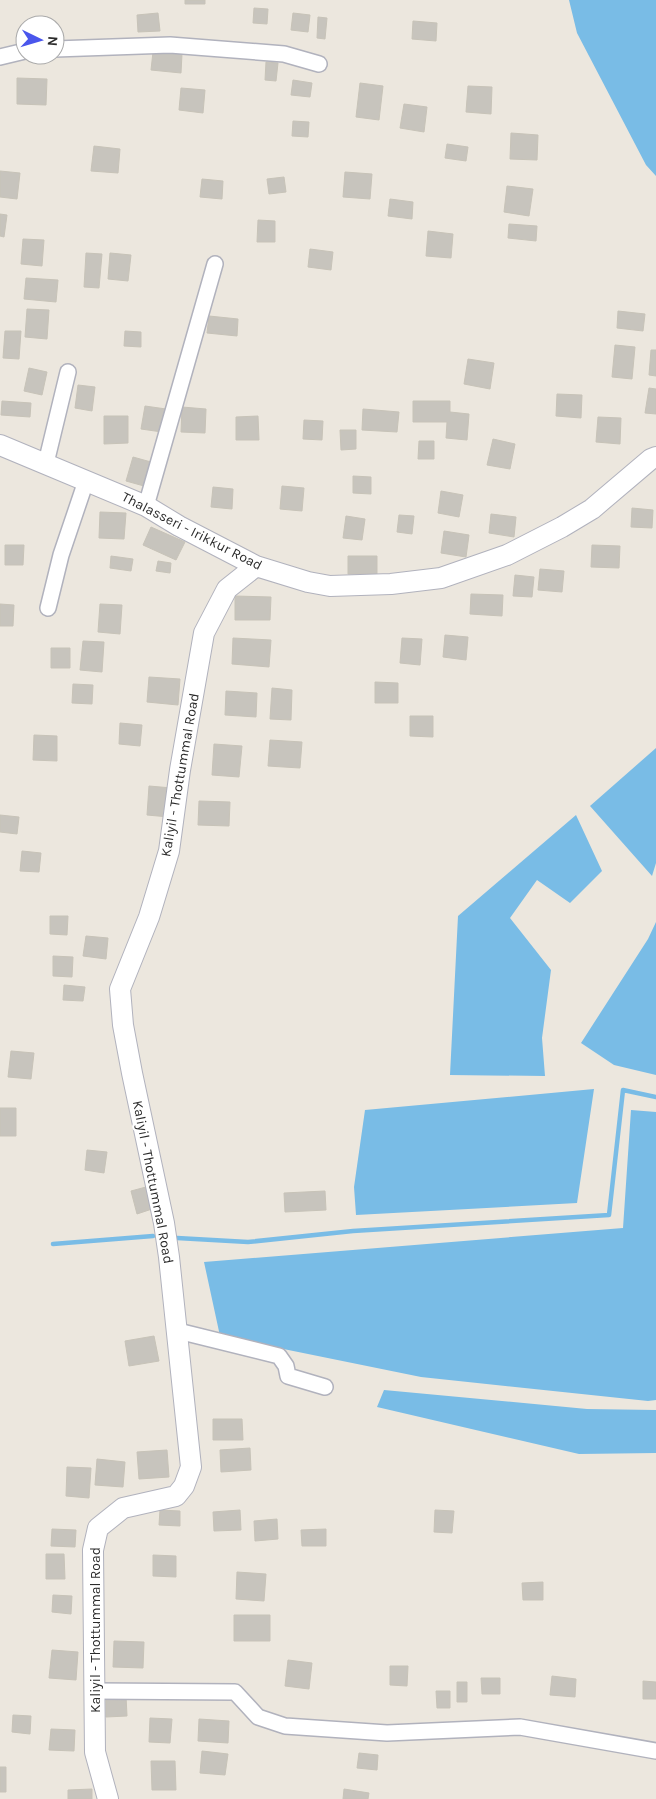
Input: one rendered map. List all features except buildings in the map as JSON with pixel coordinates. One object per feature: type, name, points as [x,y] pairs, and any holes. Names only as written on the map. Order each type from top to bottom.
[{"type":"main road","name":"Thalasseri - Irikkur Road","points":[[0,444],[146,506],[179,526],[256,566],[308,582],[330,586],[390,584],[441,578],[507,555],[562,527],[592,509],[621,483],[656,457]]},
{"type":"main road","name":"Kaliyil - Thottummal Road","points":[[108,1799],[95,1752],[93,1550],[98,1528],[123,1508],[176,1496],[184,1486],[191,1467],[178,1331],[164,1223],[132,1073],[123,1025],[120,989],[149,917],[169,851],[180,770],[204,634],[227,589],[256,566]]},
{"type":"street","points":[[65,49],[170,44],[284,54],[319,64]]},
{"type":"street","points":[[0,57],[15,53]]},
{"type":"street","points":[[146,506],[215,264]]},
{"type":"street","points":[[46,463],[68,372]]},
{"type":"street","points":[[48,608],[61,555],[86,481]]},
{"type":"street","points":[[178,1331],[279,1356],[286,1366],[288,1376],[325,1387]]},
{"type":"street","points":[[94,1691],[235,1692],[258,1717],[284,1726],[387,1733],[520,1726],[656,1751]]},
{"type":"water","points":[[569,0],[656,0],[656,176],[646,165],[577,33]]},
{"type":"water","points":[[656,748],[656,863],[652,876],[590,806]]},
{"type":"water","points":[[576,815],[602,871],[570,903],[537,880],[510,918],[551,970],[542,1038],[545,1076],[450,1075],[458,916]]},
{"type":"water","points":[[656,922],[656,1075],[614,1065],[581,1043],[648,939]]},
{"type":"water","points":[[594,1089],[577,1203],[356,1215],[354,1187],[365,1110]]},
{"type":"water","points":[[631,1110],[656,1112],[656,1400],[648,1401],[421,1377],[220,1336],[204,1262],[623,1228]]},
{"type":"water","points":[[384,1390],[587,1409],[656,1410],[656,1453],[579,1454],[377,1407]]},
{"type":"waterway","points":[[177,1238],[248,1242],[353,1231],[609,1215],[623,1090],[656,1097]]},
{"type":"waterway","points":[[53,1244],[153,1236]]}]
